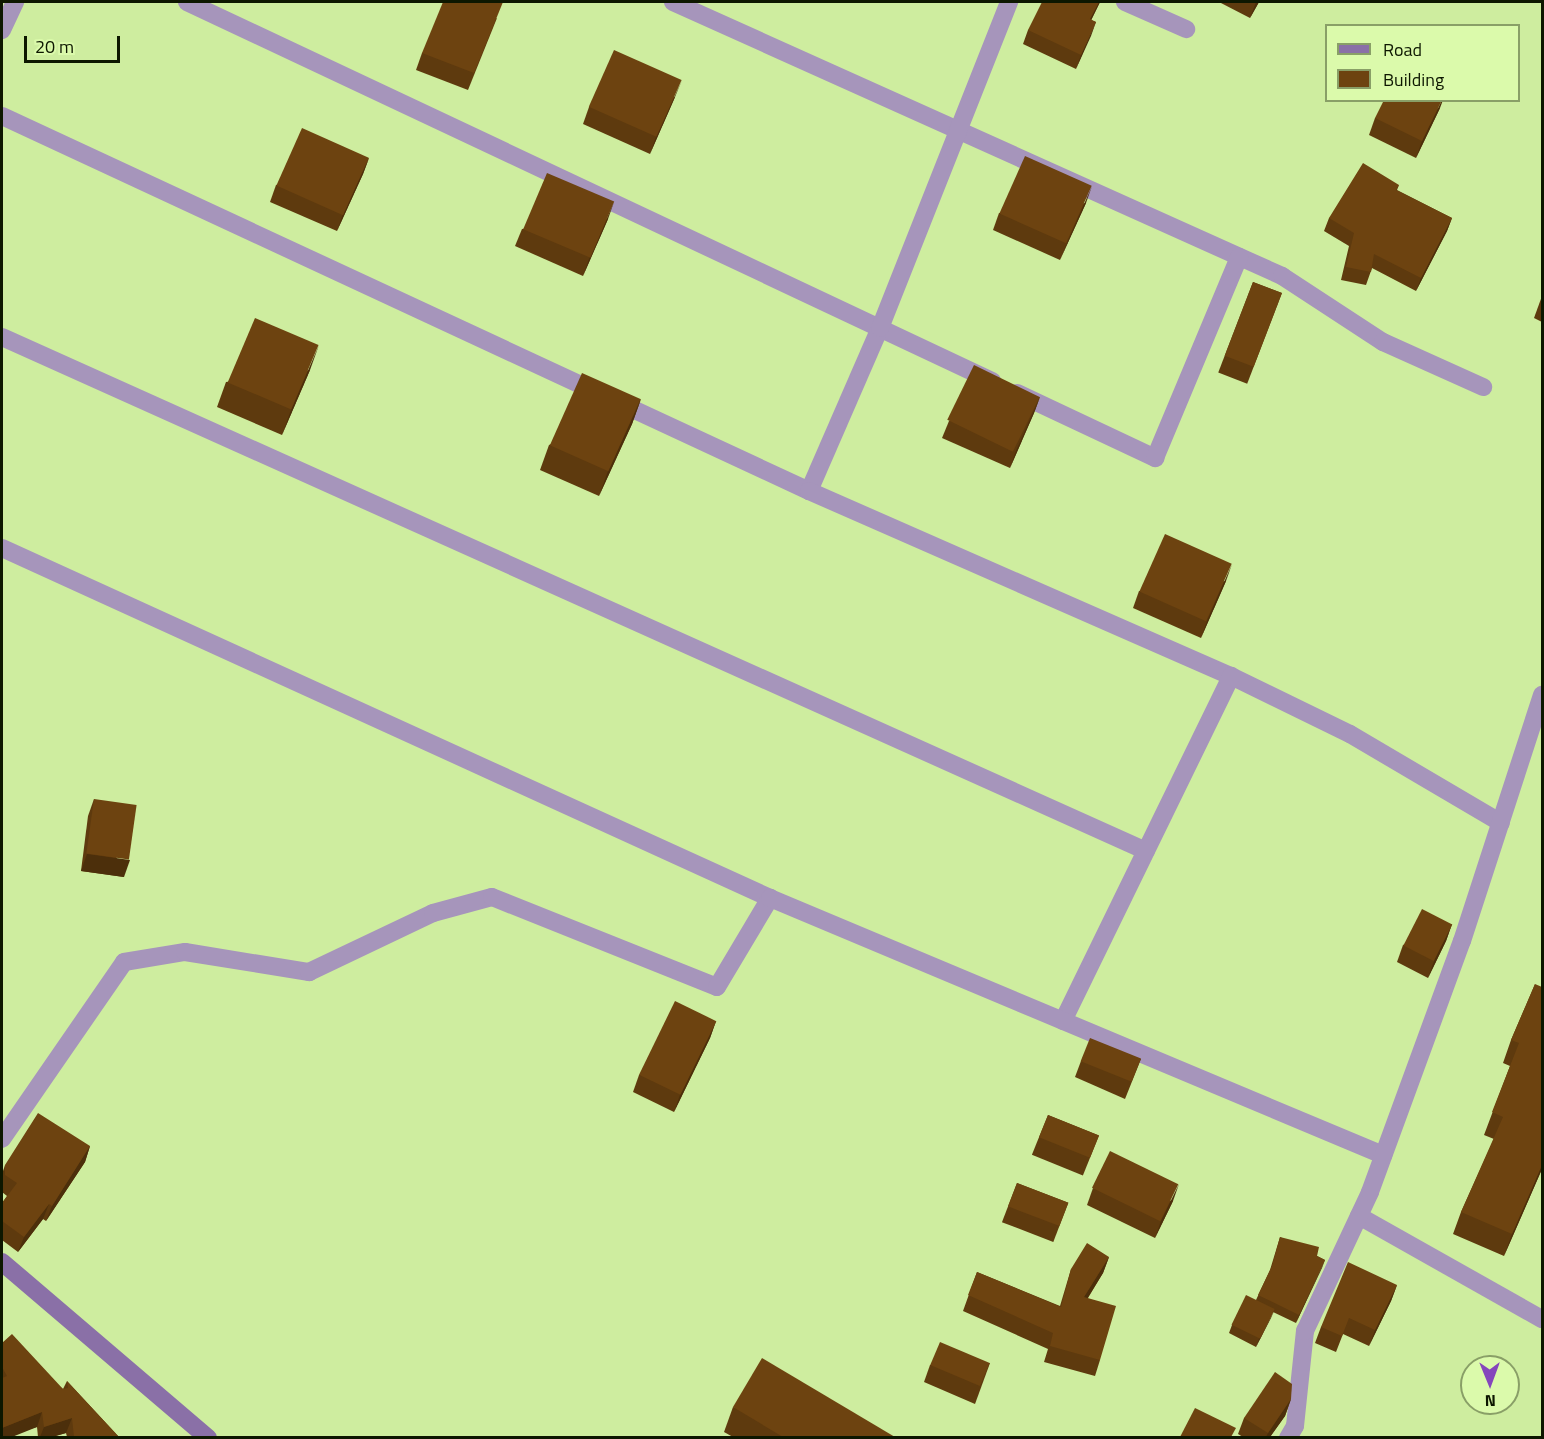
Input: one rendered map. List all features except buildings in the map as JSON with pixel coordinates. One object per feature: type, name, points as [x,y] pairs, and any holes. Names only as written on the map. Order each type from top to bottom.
[{"type":"street","points":[[2,30],[15,2]]},
{"type":"street","points":[[187,2],[1155,458],[1239,257]]},
{"type":"street","points":[[673,2],[1282,276],[1383,342],[1484,387]]},
{"type":"street","points":[[809,491],[880,328],[1009,2]]},
{"type":"street","points":[[1125,2],[1186,29]]},
{"type":"street","points":[[2,116],[809,491],[1231,676],[1350,734],[1501,823]]},
{"type":"street","points":[[2,337],[1146,851]]},
{"type":"street","points":[[2,548],[770,898],[1383,1155]]},
{"type":"street","points":[[1063,1021],[1231,676]]},
{"type":"street","points":[[1288,1437],[1295,1426],[1305,1331],[1359,1216],[1383,1155],[1462,941],[1542,695]]},
{"type":"street","points":[[2,1139],[124,962],[185,952],[309,972],[434,912],[492,897],[717,987],[770,898]]},
{"type":"street","points":[[1359,1216],[1542,1319]]},
{"type":"street","points":[[2,1262],[208,1437]]}]
